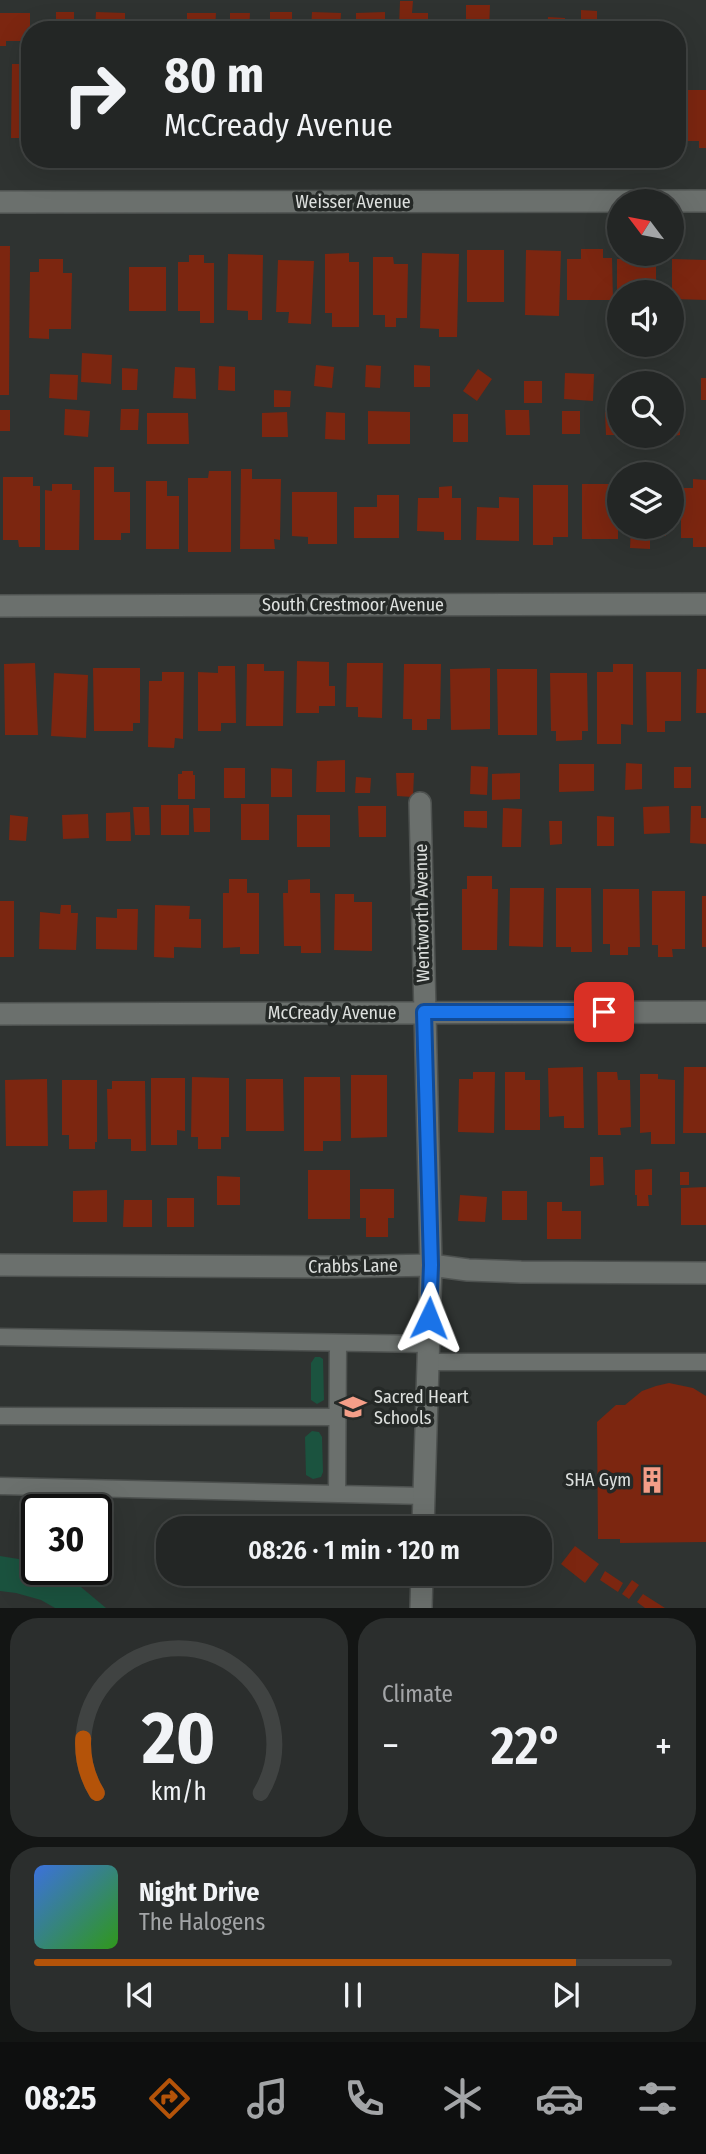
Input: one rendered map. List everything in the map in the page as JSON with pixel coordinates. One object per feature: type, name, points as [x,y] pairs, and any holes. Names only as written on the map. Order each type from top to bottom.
[{"type":"street","name":"Weisser Avenue","points":[[0,202],[706,201]]},
{"type":"street","name":"South Crestmoor Avenue","points":[[0,606],[706,604]]},
{"type":"street","name":"Wentworth Avenue","points":[[420,803],[431,1265],[424,1516]]},
{"type":"street","name":"McCready Avenue","points":[[0,1014],[706,1012]]},
{"type":"street","name":"Crabbs Lane","points":[[0,1265],[431,1265],[468,1270],[521,1272],[706,1273]]},
{"type":"street","points":[[421,1608],[422,1586]]},
{"type":"lane","points":[[0,1338],[338,1343],[428,1353],[706,1362]]},
{"type":"lane","points":[[337,1494],[338,1343]]},
{"type":"lane","points":[[0,1416],[337,1417]]},
{"type":"lane","points":[[0,1486],[424,1496]]},
{"type":"green space","points":[[315,1357],[323,1359],[324,1400],[317,1404],[311,1400],[311,1363]]},
{"type":"green space","points":[[312,1431],[319,1432],[322,1437],[323,1472],[321,1477],[313,1479],[306,1475],[305,1437]]},
{"type":"green space","points":[[0,1556],[21,1559],[21,1585],[79,1585],[106,1608],[55,1608],[41,1600],[0,1591]]},
{"type":"building","points":[[400,1],[413,1],[412,13],[428,13],[428,21],[399,21]]},
{"type":"building","points":[[466,5],[490,5],[489,21],[466,21]]},
{"type":"building","points":[[581,10],[597,11],[597,21],[581,21]]},
{"type":"building","points":[[56,12],[74,12],[74,21],[56,21]]},
{"type":"building","points":[[96,12],[125,13],[125,21],[96,21]]},
{"type":"building","points":[[270,12],[292,12],[292,21],[270,21]]},
{"type":"building","points":[[312,12],[341,13],[341,21],[312,21]]},
{"type":"building","points":[[385,12],[385,21],[356,21],[356,13]]},
{"type":"building","points":[[0,13],[30,13],[30,21],[21,21],[21,41],[6,41],[6,46],[0,46]]},
{"type":"building","points":[[187,13],[216,13],[216,21],[187,21]]},
{"type":"building","points":[[230,13],[250,13],[250,21],[230,21]]},
{"type":"building","points":[[548,17],[565,18],[565,21],[548,21]]},
{"type":"building","points":[[12,64],[21,64],[21,138],[11,138]]},
{"type":"building","points":[[686,90],[706,90],[706,148],[699,148],[699,141],[686,141]]},
{"type":"building","points":[[0,246],[10,246],[9,395],[0,395]]},
{"type":"building","points":[[581,249],[603,249],[607,266],[612,266],[613,280],[607,280],[607,300],[567,300],[567,259],[581,259]]},
{"type":"building","points":[[467,250],[504,250],[504,302],[467,302]]},
{"type":"building","points":[[526,250],[561,251],[559,316],[525,315]]},
{"type":"building","points":[[349,253],[349,262],[359,262],[359,327],[332,327],[332,313],[325,313],[325,254]]},
{"type":"building","points":[[422,253],[459,254],[457,337],[439,337],[439,329],[420,328]]},
{"type":"building","points":[[228,254],[263,255],[262,320],[248,320],[248,311],[227,310]]},
{"type":"building","points":[[189,255],[204,255],[204,263],[214,263],[214,323],[200,323],[200,311],[178,311],[178,262],[189,262]]},
{"type":"building","points":[[373,257],[393,257],[394,264],[408,264],[407,318],[396,318],[396,327],[385,327],[385,315],[373,315]]},
{"type":"building","points":[[39,259],[63,259],[63,273],[72,273],[71,329],[49,329],[49,339],[29,338],[30,272],[39,272]]},
{"type":"building","points":[[684,259],[706,260],[706,300],[684,299],[684,280],[672,280],[672,266],[684,266]]},
{"type":"building","points":[[278,260],[314,261],[311,324],[288,323],[289,312],[276,312]]},
{"type":"building","points":[[617,266],[656,266],[656,280],[617,280]]},
{"type":"building","points":[[129,267],[166,267],[166,311],[129,311]]},
{"type":"building","points":[[82,353],[112,355],[111,384],[81,382]]},
{"type":"building","points":[[316,365],[334,367],[332,388],[314,386]]},
{"type":"building","points":[[366,365],[381,366],[380,388],[365,387]]},
{"type":"building","points":[[414,365],[430,366],[430,387],[414,387]]},
{"type":"building","points":[[219,366],[235,367],[235,391],[218,390]]},
{"type":"building","points":[[175,367],[195,368],[196,399],[173,398]]},
{"type":"building","points":[[122,368],[138,369],[137,390],[122,390]]},
{"type":"building","points":[[478,369],[492,379],[477,401],[463,391]]},
{"type":"building","points":[[565,373],[594,374],[593,401],[564,399]]},
{"type":"building","points":[[50,374],[78,375],[77,400],[49,398]]},
{"type":"building","points":[[701,378],[706,378],[706,400],[701,400]]},
{"type":"building","points":[[524,381],[542,381],[542,403],[524,403]]},
{"type":"building","points":[[274,390],[291,391],[290,407],[274,407]]},
{"type":"building","points":[[65,409],[90,411],[88,437],[64,435]]},
{"type":"building","points":[[121,409],[139,409],[138,430],[120,430]]},
{"type":"building","points":[[0,410],[10,410],[10,431],[0,431]]},
{"type":"building","points":[[505,410],[529,410],[530,435],[506,435]]},
{"type":"building","points":[[368,411],[410,412],[410,444],[368,444]]},
{"type":"building","points":[[562,411],[580,411],[580,434],[562,434]]},
{"type":"building","points":[[287,412],[288,437],[262,437],[262,413]]},
{"type":"building","points":[[326,412],[345,413],[345,440],[325,439]]},
{"type":"building","points":[[607,412],[607,435],[606,435]]},
{"type":"building","points":[[147,413],[188,413],[189,444],[147,444]]},
{"type":"building","points":[[453,414],[468,414],[468,442],[453,442]]},
{"type":"building","points":[[94,467],[114,467],[114,492],[130,492],[130,533],[121,533],[121,540],[94,540]]},
{"type":"building","points":[[241,469],[252,469],[252,479],[281,479],[280,540],[274,539],[275,549],[240,549]]},
{"type":"building","points":[[209,471],[231,471],[231,552],[188,552],[188,478],[208,478]]},
{"type":"building","points":[[3,477],[33,477],[33,486],[40,486],[40,547],[19,547],[18,540],[3,540]]},
{"type":"building","points":[[693,479],[706,480],[706,547],[693,547],[693,538],[684,538],[684,488],[693,488]]},
{"type":"building","points":[[146,481],[167,481],[167,496],[179,496],[179,549],[146,549]]},
{"type":"building","points":[[52,484],[72,484],[72,490],[80,490],[79,550],[45,550],[45,490],[52,491]]},
{"type":"building","points":[[582,484],[607,484],[607,539],[582,539]]},
{"type":"building","points":[[533,485],[568,485],[568,537],[553,537],[553,545],[533,545]]},
{"type":"building","points":[[452,486],[452,498],[461,498],[461,540],[444,540],[444,532],[417,531],[418,498],[439,498],[439,487]]},
{"type":"building","points":[[292,492],[337,492],[337,544],[308,544],[308,537],[292,536]]},
{"type":"building","points":[[377,495],[399,495],[399,538],[354,538],[354,507],[377,507]]},
{"type":"building","points":[[499,497],[519,498],[519,541],[476,540],[477,507],[499,508]]},
{"type":"building","points":[[630,539],[650,539],[650,549],[630,548]]},
{"type":"building","points":[[297,661],[329,662],[329,686],[335,686],[335,706],[319,706],[319,713],[296,713]]},
{"type":"building","points":[[35,663],[38,735],[5,735],[4,664]]},
{"type":"building","points":[[347,663],[383,663],[382,718],[358,717],[358,707],[346,707]]},
{"type":"building","points":[[247,664],[264,664],[264,671],[284,671],[283,726],[246,726]]},
{"type":"building","points":[[404,664],[441,664],[440,719],[427,719],[427,730],[412,730],[412,719],[403,719]]},
{"type":"building","points":[[613,664],[633,664],[633,725],[621,724],[621,744],[597,744],[597,672],[613,672]]},
{"type":"building","points":[[218,666],[235,666],[236,723],[221,723],[221,731],[198,731],[198,672],[218,673]]},
{"type":"building","points":[[93,668],[140,668],[140,723],[133,723],[133,731],[94,731]]},
{"type":"building","points":[[490,668],[490,729],[451,730],[450,669]]},
{"type":"building","points":[[497,669],[537,669],[537,735],[498,735]]},
{"type":"building","points":[[697,669],[706,669],[706,713],[696,713]]},
{"type":"building","points":[[162,672],[184,672],[183,739],[175,738],[174,748],[148,747],[149,681],[162,681]]},
{"type":"building","points":[[646,672],[681,672],[681,721],[665,721],[665,732],[647,732]]},
{"type":"building","points":[[54,673],[88,675],[86,738],[51,736]]},
{"type":"building","points":[[550,673],[587,673],[588,731],[582,731],[582,740],[556,741],[556,731],[551,731]]},
{"type":"building","points":[[345,760],[345,792],[316,792],[317,761]]},
{"type":"building","points":[[626,763],[642,764],[642,789],[625,790]]},
{"type":"building","points":[[559,764],[594,764],[594,791],[559,792]]},
{"type":"building","points":[[471,766],[488,767],[487,795],[470,794]]},
{"type":"building","points":[[674,767],[691,767],[691,788],[674,788]]},
{"type":"building","points":[[224,768],[245,768],[245,798],[224,798]]},
{"type":"building","points":[[271,768],[292,769],[292,797],[271,797]]},
{"type":"building","points":[[182,771],[193,771],[195,775],[195,799],[178,799],[178,774],[182,774]]},
{"type":"building","points":[[396,773],[414,773],[413,797],[397,796]]},
{"type":"building","points":[[520,773],[520,799],[492,800],[492,774]]},
{"type":"building","points":[[356,777],[371,778],[370,793],[355,793]]},
{"type":"building","points":[[241,804],[269,804],[269,840],[241,840]]},
{"type":"building","points":[[161,805],[189,805],[189,835],[161,835]]},
{"type":"building","points":[[358,806],[386,806],[386,837],[359,837]]},
{"type":"building","points":[[669,806],[670,833],[644,834],[643,807]]},
{"type":"building","points":[[691,806],[701,806],[701,818],[706,818],[706,844],[690,843]]},
{"type":"building","points":[[133,807],[149,807],[150,835],[135,835]]},
{"type":"building","points":[[193,808],[210,808],[210,832],[194,832]]},
{"type":"building","points":[[503,808],[522,809],[521,847],[502,847]]},
{"type":"building","points":[[464,811],[487,811],[487,828],[464,827]]},
{"type":"building","points":[[130,812],[131,841],[106,841],[106,813]]},
{"type":"building","points":[[88,814],[89,838],[63,839],[62,815]]},
{"type":"building","points":[[10,815],[28,817],[26,841],[9,840]]},
{"type":"building","points":[[297,815],[330,815],[330,847],[297,847]]},
{"type":"building","points":[[597,816],[614,817],[614,846],[597,846]]},
{"type":"building","points":[[549,821],[562,821],[562,844],[550,845]]},
{"type":"building","points":[[467,876],[492,876],[492,889],[498,889],[497,950],[462,950],[462,889],[467,889]]},
{"type":"building","points":[[229,879],[247,879],[247,893],[259,893],[259,954],[240,954],[240,947],[223,948],[223,893],[229,893]]},
{"type":"building","points":[[310,879],[310,893],[320,893],[321,953],[301,953],[301,946],[284,946],[283,893],[288,893],[288,880]]},
{"type":"building","points":[[510,888],[544,888],[543,947],[509,946]]},
{"type":"building","points":[[556,888],[591,888],[592,952],[571,952],[571,947],[556,947]]},
{"type":"building","points":[[603,889],[639,889],[640,947],[628,947],[628,955],[610,955],[610,944],[603,944]]},
{"type":"building","points":[[652,891],[685,891],[685,949],[672,949],[673,957],[658,957],[658,945],[652,945]]},
{"type":"building","points":[[335,894],[354,894],[354,902],[372,902],[372,951],[334,950]]},
{"type":"building","points":[[702,896],[706,896],[706,947],[702,947]]},
{"type":"building","points":[[0,901],[14,901],[14,957],[0,957]]},
{"type":"building","points":[[61,905],[71,905],[71,913],[78,913],[76,950],[39,949],[40,912],[60,914]]},
{"type":"building","points":[[155,905],[190,906],[189,919],[201,919],[201,948],[174,947],[174,958],[154,957]]},
{"type":"building","points":[[117,909],[138,909],[137,950],[96,949],[96,917],[117,918]]},
{"type":"building","points":[[583,1067],[584,1128],[564,1128],[564,1116],[549,1117],[548,1068]]},
{"type":"building","points":[[684,1067],[706,1067],[706,1133],[683,1133]]},
{"type":"building","points":[[473,1072],[495,1072],[494,1133],[458,1132],[459,1079],[473,1079]]},
{"type":"building","points":[[505,1072],[525,1072],[525,1080],[540,1080],[540,1130],[505,1130]]},
{"type":"building","points":[[597,1072],[617,1072],[618,1080],[630,1080],[631,1127],[620,1128],[621,1135],[598,1135]]},
{"type":"building","points":[[640,1074],[658,1074],[658,1079],[675,1080],[675,1144],[651,1144],[651,1132],[640,1133]]},
{"type":"building","points":[[351,1075],[387,1075],[387,1137],[351,1138]]},
{"type":"building","points":[[192,1077],[229,1078],[229,1137],[221,1137],[221,1149],[198,1149],[198,1137],[191,1137]]},
{"type":"building","points":[[304,1077],[340,1077],[341,1141],[323,1141],[323,1151],[304,1151]]},
{"type":"building","points":[[151,1078],[185,1078],[185,1131],[177,1130],[177,1145],[151,1145]]},
{"type":"building","points":[[47,1079],[48,1146],[6,1146],[5,1080]]},
{"type":"building","points":[[246,1079],[283,1079],[284,1131],[246,1131]]},
{"type":"building","points":[[62,1080],[97,1080],[95,1149],[69,1149],[69,1135],[62,1135]]},
{"type":"building","points":[[112,1081],[145,1081],[146,1151],[131,1151],[131,1139],[108,1139],[107,1089],[112,1089]]},
{"type":"building","points":[[590,1157],[603,1157],[604,1185],[590,1186]]},
{"type":"building","points":[[652,1169],[652,1195],[648,1195],[649,1206],[637,1206],[635,1170]]},
{"type":"building","points":[[308,1170],[350,1170],[350,1219],[308,1219]]},
{"type":"building","points":[[680,1172],[689,1172],[689,1185],[680,1185]]},
{"type":"building","points":[[217,1176],[240,1177],[240,1205],[217,1205]]},
{"type":"building","points":[[706,1187],[706,1225],[681,1225],[681,1188]]},
{"type":"building","points":[[360,1189],[394,1189],[394,1218],[388,1218],[388,1237],[366,1237],[366,1218],[360,1218]]},
{"type":"building","points":[[107,1190],[107,1222],[73,1222],[73,1191]]},
{"type":"building","points":[[502,1191],[527,1191],[527,1220],[502,1220]]},
{"type":"building","points":[[460,1195],[487,1197],[485,1222],[458,1221]]},
{"type":"building","points":[[167,1198],[194,1198],[194,1227],[167,1227]]},
{"type":"building","points":[[124,1200],[152,1200],[152,1227],[123,1227]]},
{"type":"building","points":[[547,1202],[562,1202],[562,1211],[581,1211],[581,1239],[547,1239]]},
{"type":"building","name":"SHA Gym","points":[[669,1383],[693,1388],[706,1396],[706,1542],[620,1543],[620,1539],[598,1539],[597,1422],[616,1405],[625,1405],[642,1391]]},
{"type":"building","points":[[575,1546],[599,1564],[585,1583],[561,1564]]},
{"type":"building","points":[[605,1571],[623,1583],[618,1592],[600,1580]]},
{"type":"building","points":[[632,1580],[639,1585],[629,1599],[622,1594]]},
{"type":"building","points":[[643,1594],[665,1608],[645,1608],[637,1602]]},
{"type":"place","name":"Sacred Heart Schools","points":[[353,1407]]},
{"type":"place","name":"SHA Gym","points":[[652,1480]]},
{"type":"route","points":[[429,1318],[431,1265],[424,1012],[604,1012]]}]
